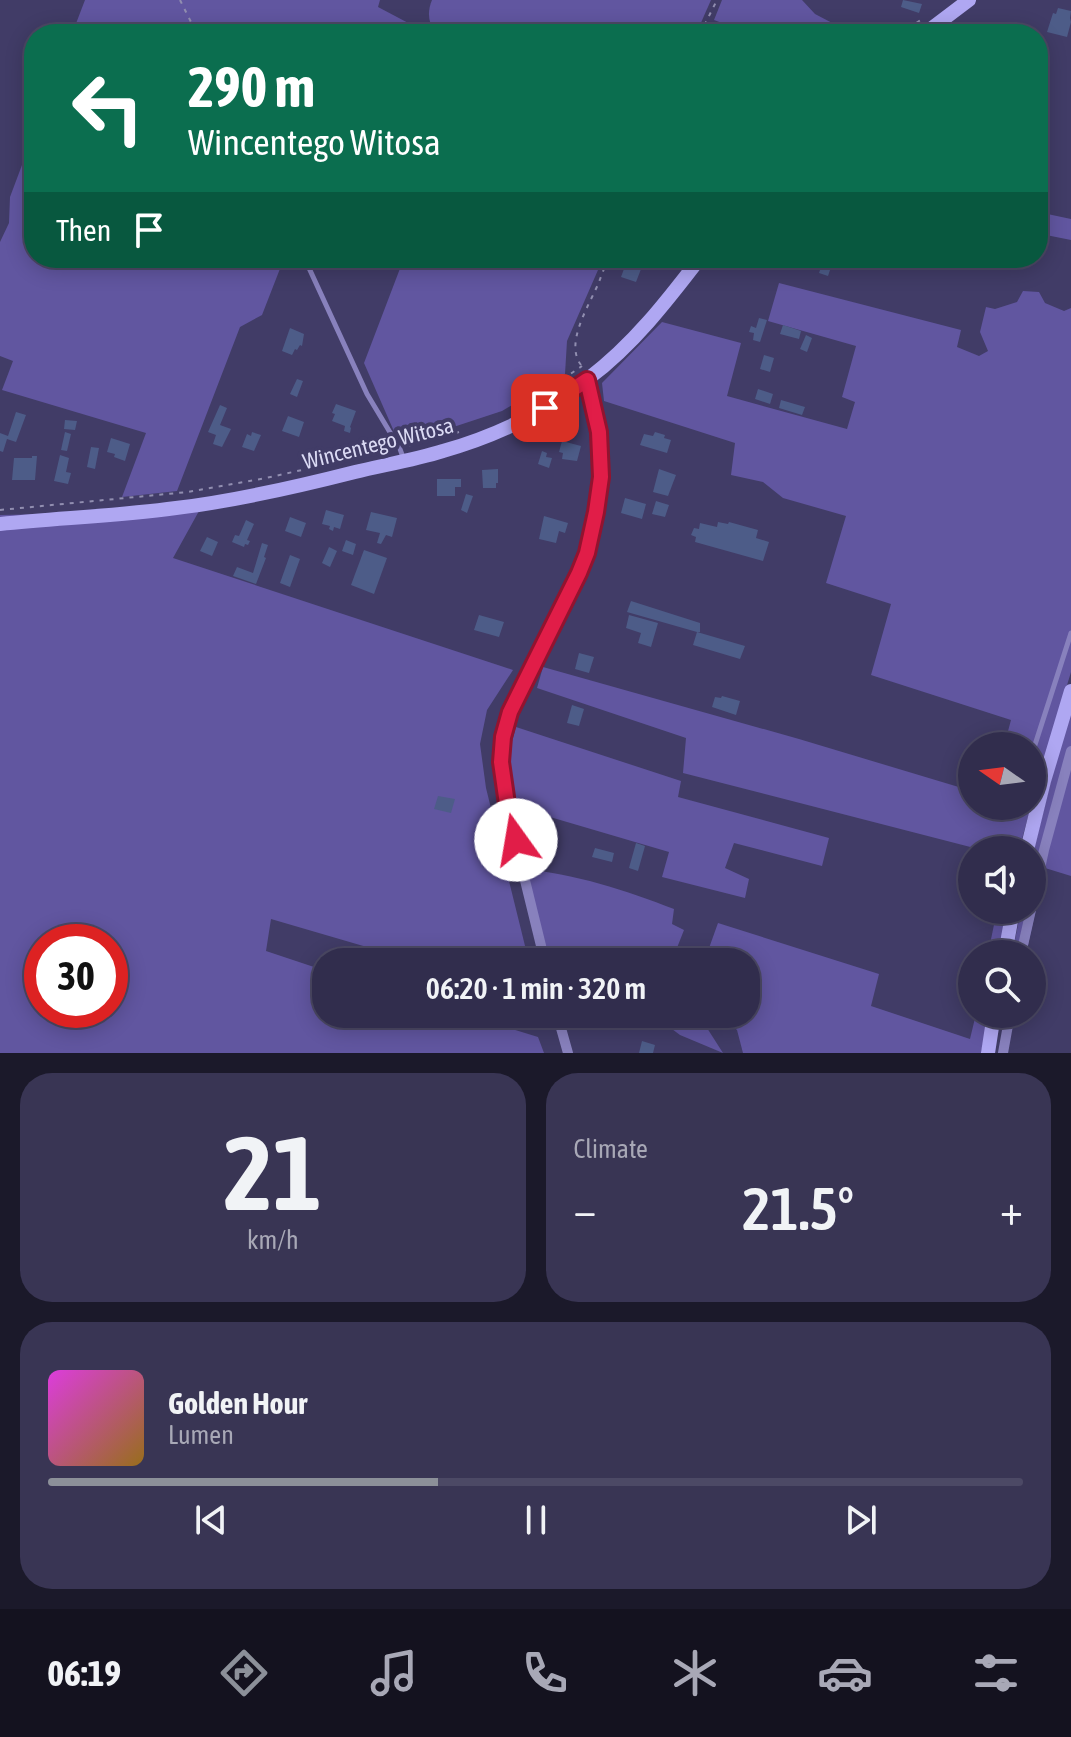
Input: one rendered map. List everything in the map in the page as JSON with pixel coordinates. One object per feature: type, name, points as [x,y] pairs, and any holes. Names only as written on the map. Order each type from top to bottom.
[{"type":"main road","points":[[937,24],[969,0]]},
{"type":"main road","name":"Wincentego Witosa","points":[[0,524],[176,508],[265,493],[402,455],[444,451],[497,432],[545,408],[585,373],[627,345],[667,302],[692,268]]},
{"type":"main road","points":[[1030,836],[1071,691]]},
{"type":"main road","points":[[988,1053],[992,1028]]},
{"type":"street","points":[[542,948],[508,811],[501,762],[503,737],[510,712],[579,573],[593,528],[601,477],[599,432],[585,373]]},
{"type":"street","points":[[1046,843],[1071,751]]},
{"type":"street","points":[[561,1028],[568,1053]]},
{"type":"street","points":[[1003,1053],[1007,1028]]},
{"type":"lane","points":[[309,268],[367,394],[402,455]]},
{"type":"lane","points":[[1039,732],[1071,633]]},
{"type":"path","points":[[180,0],[192,24]]},
{"type":"path","points":[[705,24],[717,0]]},
{"type":"path","points":[[914,24],[924,17]]},
{"type":"path","points":[[585,373],[576,359],[577,333],[604,268]]},
{"type":"path","points":[[531,401],[585,373],[590,360]]},
{"type":"path","points":[[402,455],[466,430]]},
{"type":"path","points":[[0,510],[188,492],[355,458]]},
{"type":"shaded area","points":[[85,0],[380,0],[378,7],[410,24],[76,24]]},
{"type":"shaded area","points":[[432,0],[711,0],[700,24],[431,24],[429,9]]},
{"type":"shaded area","points":[[722,0],[802,0],[815,14],[834,24],[725,24],[714,20]]},
{"type":"shaded area","points":[[24,160],[24,268],[280,268],[262,315],[240,327],[177,491],[122,497],[146,433],[2,390],[13,361],[0,356],[0,242],[9,223],[10,197]]},
{"type":"shaded area","points":[[1048,214],[1071,219],[1071,240],[1048,235]]},
{"type":"shaded area","points":[[400,268],[598,270],[567,341],[565,374],[502,411],[414,440],[396,436],[364,363]]},
{"type":"shaded area","points":[[779,283],[961,330],[957,347],[979,356],[988,351],[980,332],[986,307],[995,309],[1017,302],[1023,291],[1039,292],[1045,303],[1064,311],[1071,308],[1071,672],[1046,755],[1046,732],[1008,732],[1011,720],[871,675],[891,604],[826,583],[846,516],[783,498],[763,482],[731,475],[735,443],[604,401],[602,383],[662,322],[741,343],[727,396],[847,429],[855,402],[842,397],[856,346],[768,321]]},
{"type":"shaded area","points":[[199,511],[173,558],[513,670],[487,710],[480,744],[486,788],[526,948],[370,948],[271,919],[266,951],[312,966],[312,1028],[509,1028],[538,1037],[544,1053],[0,1053],[0,515]]},
{"type":"shaded area","points":[[543,667],[958,787],[958,820],[1027,820],[1023,836],[958,836],[958,844],[683,773],[686,738],[537,688]]},
{"type":"shaded area","points":[[1071,710],[1071,876],[1046,868],[1046,836],[1037,836],[1041,820],[1046,820],[1046,801]]},
{"type":"shaded area","points":[[516,727],[681,781],[678,797],[829,838],[822,866],[734,843],[725,868],[749,879],[745,898],[662,877],[669,852],[516,807],[509,752]]},
{"type":"shaded area","points":[[523,869],[600,884],[674,909],[672,924],[684,930],[677,948],[542,948]]},
{"type":"shaded area","points":[[718,923],[879,974],[871,1006],[970,1039],[973,1028],[986,1028],[981,1053],[743,1053],[735,1028],[760,1028],[760,948],[709,948]]},
{"type":"shaded area","points":[[994,924],[1005,924],[1003,940],[991,940]]},
{"type":"shaded area","points":[[1018,924],[1033,924],[1029,940],[1015,940]]},
{"type":"shaded area","points":[[671,1028],[707,1028],[723,1053]]},
{"type":"building","points":[[903,0],[922,4],[919,13],[901,7]]},
{"type":"building","points":[[1058,8],[1071,11],[1067,37],[1048,32],[1053,13],[1056,14]]},
{"type":"building","points":[[624,268],[641,268],[636,282],[621,277]]},
{"type":"building","points":[[821,268],[831,268],[828,276],[819,273]]},
{"type":"building","points":[[759,318],[767,320],[760,342],[753,340],[754,333],[749,332],[751,326],[756,328]]},
{"type":"building","points":[[783,325],[801,331],[799,339],[780,334]]},
{"type":"building","points":[[290,328],[304,334],[302,346],[295,349],[292,355],[282,351]]},
{"type":"building","points":[[806,335],[812,338],[807,352],[800,349]]},
{"type":"building","points":[[764,355],[774,358],[770,372],[760,369]]},
{"type":"building","points":[[297,379],[303,381],[297,397],[290,394]]},
{"type":"building","points":[[758,389],[773,394],[770,404],[755,399]]},
{"type":"building","points":[[781,400],[805,407],[802,415],[779,408]]},
{"type":"building","points":[[336,404],[356,411],[350,433],[344,431],[345,426],[332,421]]},
{"type":"building","points":[[220,405],[227,408],[220,425],[231,429],[222,447],[213,444],[216,435],[208,432]]},
{"type":"building","points":[[16,412],[26,415],[16,442],[7,439],[3,452],[0,451],[0,433],[8,436]]},
{"type":"building","points":[[288,416],[304,422],[299,437],[282,431]]},
{"type":"building","points":[[65,420],[77,421],[75,430],[64,429]]},
{"type":"building","points":[[65,432],[71,434],[67,451],[61,450]]},
{"type":"building","points":[[252,432],[261,435],[254,451],[242,447],[247,434],[251,436]]},
{"type":"building","points":[[655,432],[671,440],[667,453],[640,445],[644,434],[653,436]]},
{"type":"building","points":[[111,438],[130,444],[125,461],[107,452]]},
{"type":"building","points":[[562,441],[581,446],[577,461],[562,459],[563,453],[559,452]]},
{"type":"building","points":[[91,447],[99,448],[95,469],[87,467]]},
{"type":"building","points":[[542,451],[547,453],[546,457],[552,458],[549,468],[538,464]]},
{"type":"building","points":[[60,455],[69,458],[66,472],[71,473],[68,484],[54,481]]},
{"type":"building","points":[[37,456],[35,480],[12,480],[14,458]]},
{"type":"building","points":[[498,469],[496,488],[483,488],[482,470]]},
{"type":"building","points":[[659,469],[676,475],[668,496],[653,492]]},
{"type":"building","points":[[437,479],[461,479],[461,487],[455,487],[455,496],[437,496]]},
{"type":"building","points":[[466,494],[473,496],[467,513],[461,510]]},
{"type":"building","points":[[625,498],[646,504],[642,519],[621,513]]},
{"type":"building","points":[[656,501],[669,505],[665,517],[652,514]]},
{"type":"building","points":[[326,510],[344,515],[340,529],[334,527],[333,531],[329,529],[330,526],[322,524]]},
{"type":"building","points":[[371,512],[397,518],[392,537],[386,535],[381,544],[377,543],[380,533],[366,530]]},
{"type":"building","points":[[544,516],[568,523],[565,533],[559,531],[556,543],[539,539]]},
{"type":"building","points":[[290,517],[306,523],[301,537],[285,531]]},
{"type":"building","points":[[246,520],[254,524],[247,540],[250,541],[244,547],[232,542],[235,535],[239,536]]},
{"type":"building","points":[[718,522],[758,530],[756,538],[769,542],[763,561],[695,542],[696,537],[691,535],[694,528],[699,529],[700,523],[717,527]]},
{"type":"building","points":[[207,537],[218,542],[212,556],[200,551]]},
{"type":"building","points":[[346,540],[356,544],[353,555],[342,551]]},
{"type":"building","points":[[262,543],[268,545],[256,584],[233,576],[237,567],[253,573]]},
{"type":"building","points":[[329,547],[337,551],[330,567],[322,563]]},
{"type":"building","points":[[364,550],[387,558],[374,594],[351,585]]},
{"type":"building","points":[[290,555],[300,559],[290,587],[280,583]]},
{"type":"building","points":[[631,601],[700,623],[700,632],[627,612]]},
{"type":"building","points":[[479,615],[504,622],[499,637],[474,630]]},
{"type":"building","points":[[629,615],[658,623],[651,647],[638,643],[641,633],[626,628]]},
{"type":"building","points":[[697,632],[745,646],[740,659],[693,645]]},
{"type":"building","points":[[579,653],[594,657],[589,673],[575,669]]},
{"type":"building","points":[[715,697],[740,701],[736,715],[712,707]]},
{"type":"building","points":[[572,705],[584,709],[579,726],[567,723]]},
{"type":"building","points":[[438,796],[455,799],[451,813],[434,809]]},
{"type":"building","points":[[636,843],[645,846],[638,871],[629,868]]},
{"type":"building","points":[[595,848],[614,853],[612,862],[592,857]]},
{"type":"building","points":[[642,1041],[655,1045],[653,1053],[639,1053]]},
{"type":"route","points":[[516,840],[501,762],[503,737],[510,712],[567,600],[587,553],[601,477],[599,432],[587,380],[545,408]]}]
